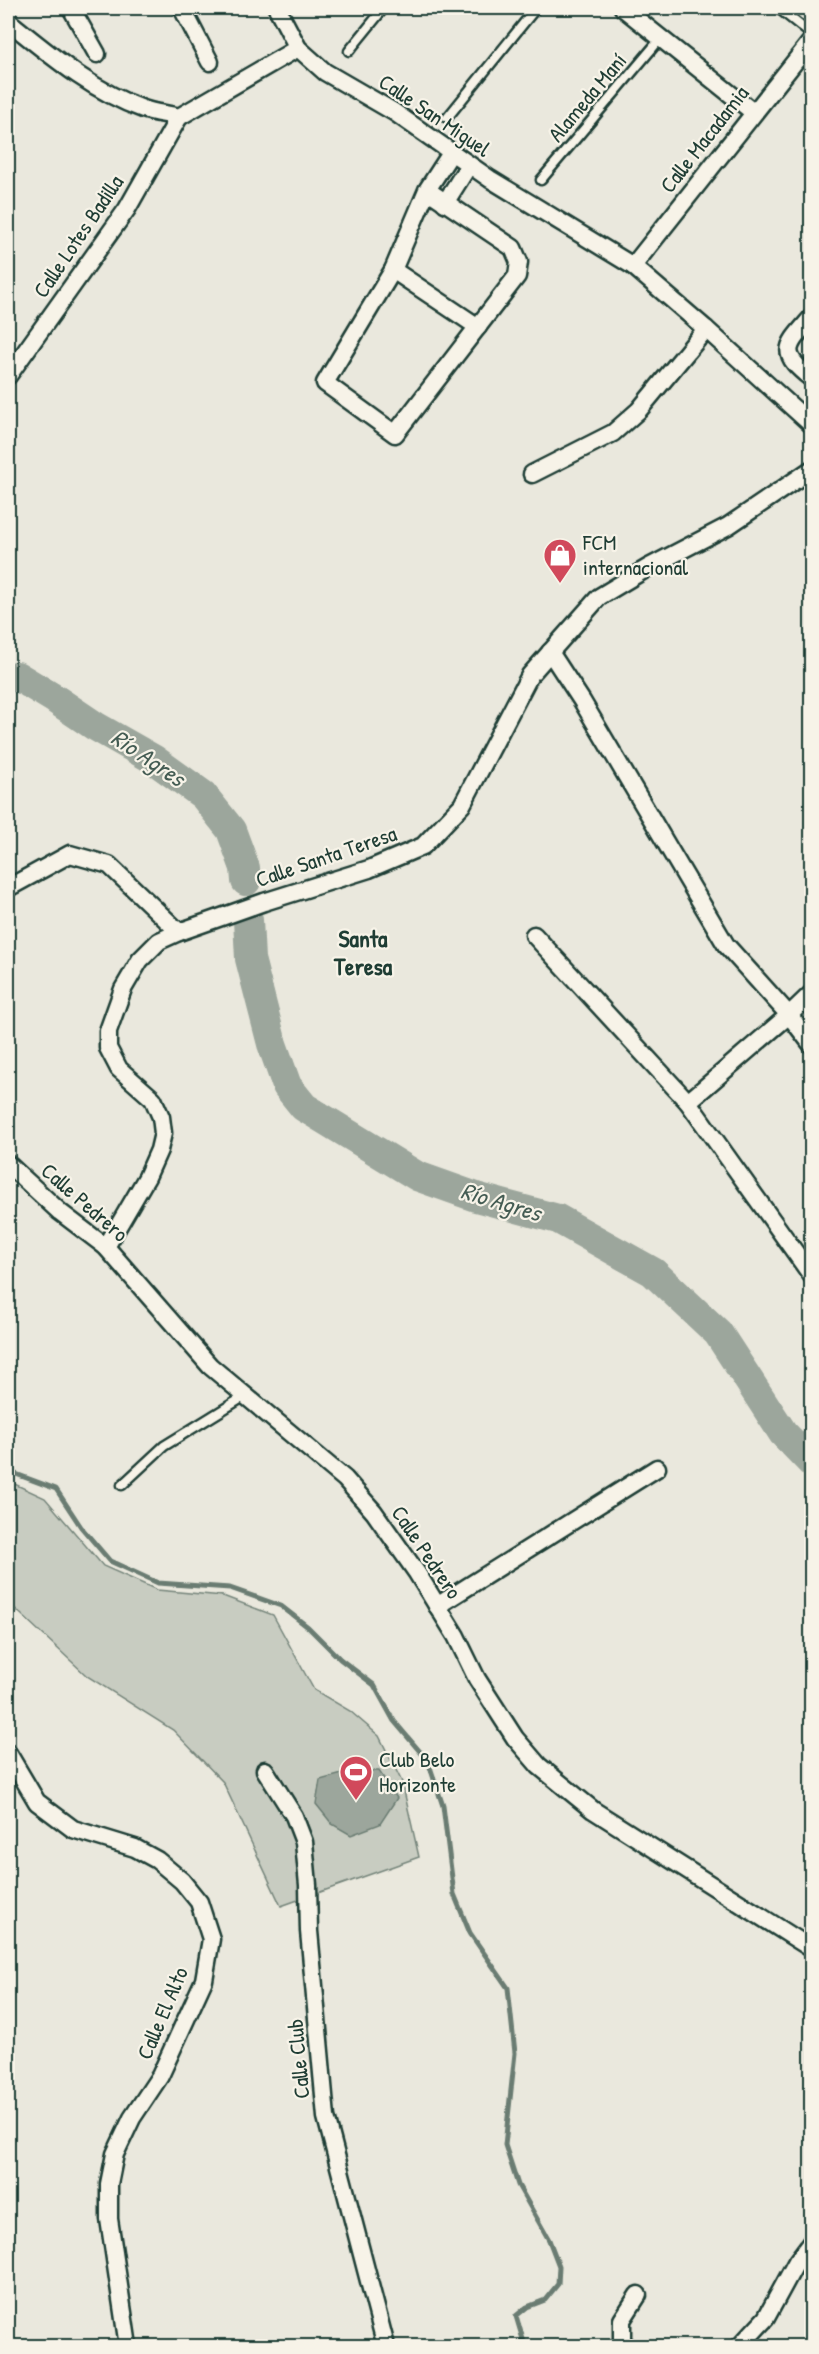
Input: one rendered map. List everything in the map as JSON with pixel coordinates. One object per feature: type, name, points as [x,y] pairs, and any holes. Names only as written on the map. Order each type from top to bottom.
[{"type":"street","points":[[71,8],[97,54]]},
{"type":"street","points":[[183,8],[210,62]]},
{"type":"street","points":[[8,21],[58,61],[109,94],[145,110],[179,117],[298,48],[277,8]]},
{"type":"street","points":[[623,8],[753,112]]},
{"type":"street","name":"Calle Macadamia","points":[[633,266],[812,37]]},
{"type":"street","name":"Calle San Miguel","points":[[298,48],[325,72],[394,112],[451,153],[633,266],[812,425]]},
{"type":"street","name":"Calle Lotes Badilla","points":[[8,376],[127,209],[179,117]]},
{"type":"street","points":[[427,190],[513,248],[519,262],[517,276],[395,434],[325,383],[393,270],[427,190],[451,153]]},
{"type":"street","points":[[445,203],[470,165]]},
{"type":"street","points":[[393,270],[478,327]]},
{"type":"street","points":[[812,317],[790,342],[789,352],[791,361],[812,379]]},
{"type":"street","points":[[532,474],[613,433],[639,410],[706,330]]},
{"type":"street","name":"Calle Santa Teresa","points":[[106,1248],[147,1177],[159,1150],[163,1133],[161,1116],[153,1099],[119,1069],[111,1058],[108,1048],[108,1031],[123,989],[140,960],[159,941],[179,932],[369,869],[423,846],[462,805],[531,675],[599,597],[649,567],[728,526],[812,469]]},
{"type":"street","points":[[550,652],[582,701],[726,945],[789,1015],[812,1045]]},
{"type":"street","points":[[8,888],[70,854],[110,865],[179,932]]},
{"type":"street","points":[[534,935],[688,1102],[812,1276]]},
{"type":"street","points":[[688,1102],[812,993]]},
{"type":"street","name":"Calle Pedrero","points":[[8,1164],[60,1212],[106,1248],[210,1366],[345,1479],[381,1521],[417,1573],[456,1636],[477,1679],[515,1738],[539,1766],[593,1810],[812,1949]]},
{"type":"street","points":[[437,1606],[657,1468]]},
{"type":"street","name":"Calle El Alto","points":[[8,1753],[37,1803],[73,1829],[135,1848],[158,1860],[182,1881],[199,1902],[211,1939],[204,1980],[160,2076],[132,2118],[115,2154],[109,2184],[109,2219],[128,2346]]},
{"type":"street","name":"Calle Club","points":[[266,1770],[294,1816],[304,1842],[309,1931],[326,2117],[386,2346]]},
{"type":"street","points":[[740,2346],[766,2318],[797,2261],[812,2241]]},
{"type":"street","points":[[622,2346],[622,2320],[638,2295]]},
{"type":"lane","points":[[349,51],[384,8]]},
{"type":"lane","points":[[447,118],[536,8]]},
{"type":"lane","points":[[778,8],[812,37]]},
{"type":"lane","name":"Alameda Maní","points":[[541,180],[661,38]]},
{"type":"lane","points":[[122,1485],[164,1446],[245,1395]]},
{"type":"shaded area","name":"Club Belo Horizonte","points":[[8,1481],[45,1498],[103,1566],[157,1590],[223,1596],[273,1615],[314,1690],[350,1711],[379,1736],[402,1782],[419,1857],[281,1906],[223,1782],[173,1730],[87,1676],[8,1602]]},
{"type":"shaded area","name":"Club Belo Horizonte","points":[[353,1771],[379,1771],[397,1798],[380,1824],[351,1835],[332,1824],[316,1804],[320,1780]]},
{"type":"waterway","name":"Río Agres","points":[[8,678],[17,676],[95,726],[153,759],[203,795],[231,830],[245,868],[246,881]]},
{"type":"waterway","name":"Río Agres","points":[[248,920],[250,959],[272,1044],[287,1086],[304,1107],[417,1176],[476,1197],[558,1219],[653,1272],[718,1333],[783,1433],[812,1463]]},
{"type":"waterway","points":[[8,1471],[56,1489],[81,1527],[110,1561],[158,1583],[230,1588],[281,1606],[308,1627],[340,1659],[374,1685],[394,1721],[428,1761],[443,1806],[454,1894],[470,1933],[508,1988],[515,2053],[505,2145],[518,2185],[549,2240],[559,2266],[558,2284],[545,2300],[527,2307],[516,2316],[525,2346]]},
{"type":"place","name":"FCM internacional","points":[[560,584]]},
{"type":"place","name":"Club Belo Horizonte","points":[[356,1801]]},
{"type":"district","name":"Santa Teresa","points":[[363,953]]}]
